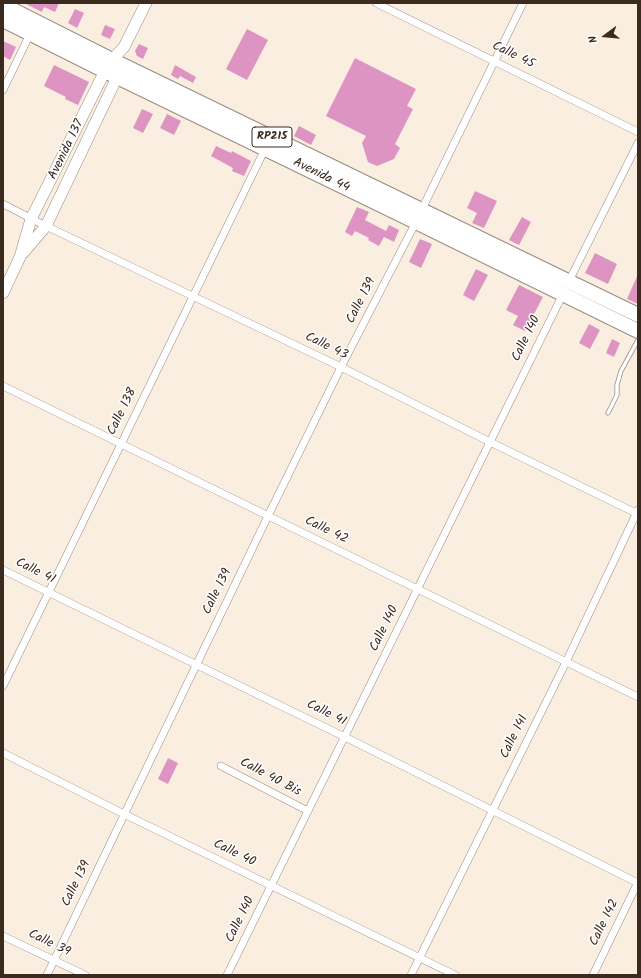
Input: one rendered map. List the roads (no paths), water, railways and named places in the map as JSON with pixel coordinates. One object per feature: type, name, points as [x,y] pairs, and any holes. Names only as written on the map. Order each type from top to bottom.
[{"type":"highway","name":"Avenida 44","points":[[3,5],[114,68],[265,149],[569,281],[638,314]]},
{"type":"highway","name":"Avenida 44","points":[[3,20],[30,34],[114,68],[419,216],[563,294],[638,331]]},
{"type":"street","name":"Avenida 137","points":[[20,257],[46,226],[114,68],[146,3]]},
{"type":"street","name":"Calle 45","points":[[376,3],[638,132]]},
{"type":"street","name":"Calle 139","points":[[46,975],[341,367],[419,216],[523,3]]},
{"type":"street","points":[[3,90],[30,34]]},
{"type":"street","name":"Avenida 137","points":[[3,293],[20,257],[31,219],[114,68]]},
{"type":"street","points":[[569,281],[638,143]]},
{"type":"street","name":"Calle 138","points":[[3,686],[265,149]]},
{"type":"street","name":"Calle 43","points":[[3,204],[31,219],[341,367],[490,442],[637,512]]},
{"type":"street","name":"Calle 140","points":[[227,975],[563,294]]},
{"type":"street","name":"Calle 42","points":[[3,386],[638,697]]},
{"type":"street","name":"Calle 141","points":[[411,975],[566,662],[637,512]]},
{"type":"street","name":"Calle 41","points":[[3,570],[345,737],[638,883]]},
{"type":"street","name":"Calle 40","points":[[3,753],[124,814],[455,975]]},
{"type":"street","name":"Calle 40 Bis","points":[[221,766],[308,811]]},
{"type":"street","name":"Calle 142","points":[[593,975],[638,883]]},
{"type":"street","name":"Calle 39","points":[[3,936],[85,975]]},
{"type":"lane","points":[[608,413],[617,395],[617,385],[621,371],[638,340]]}]
